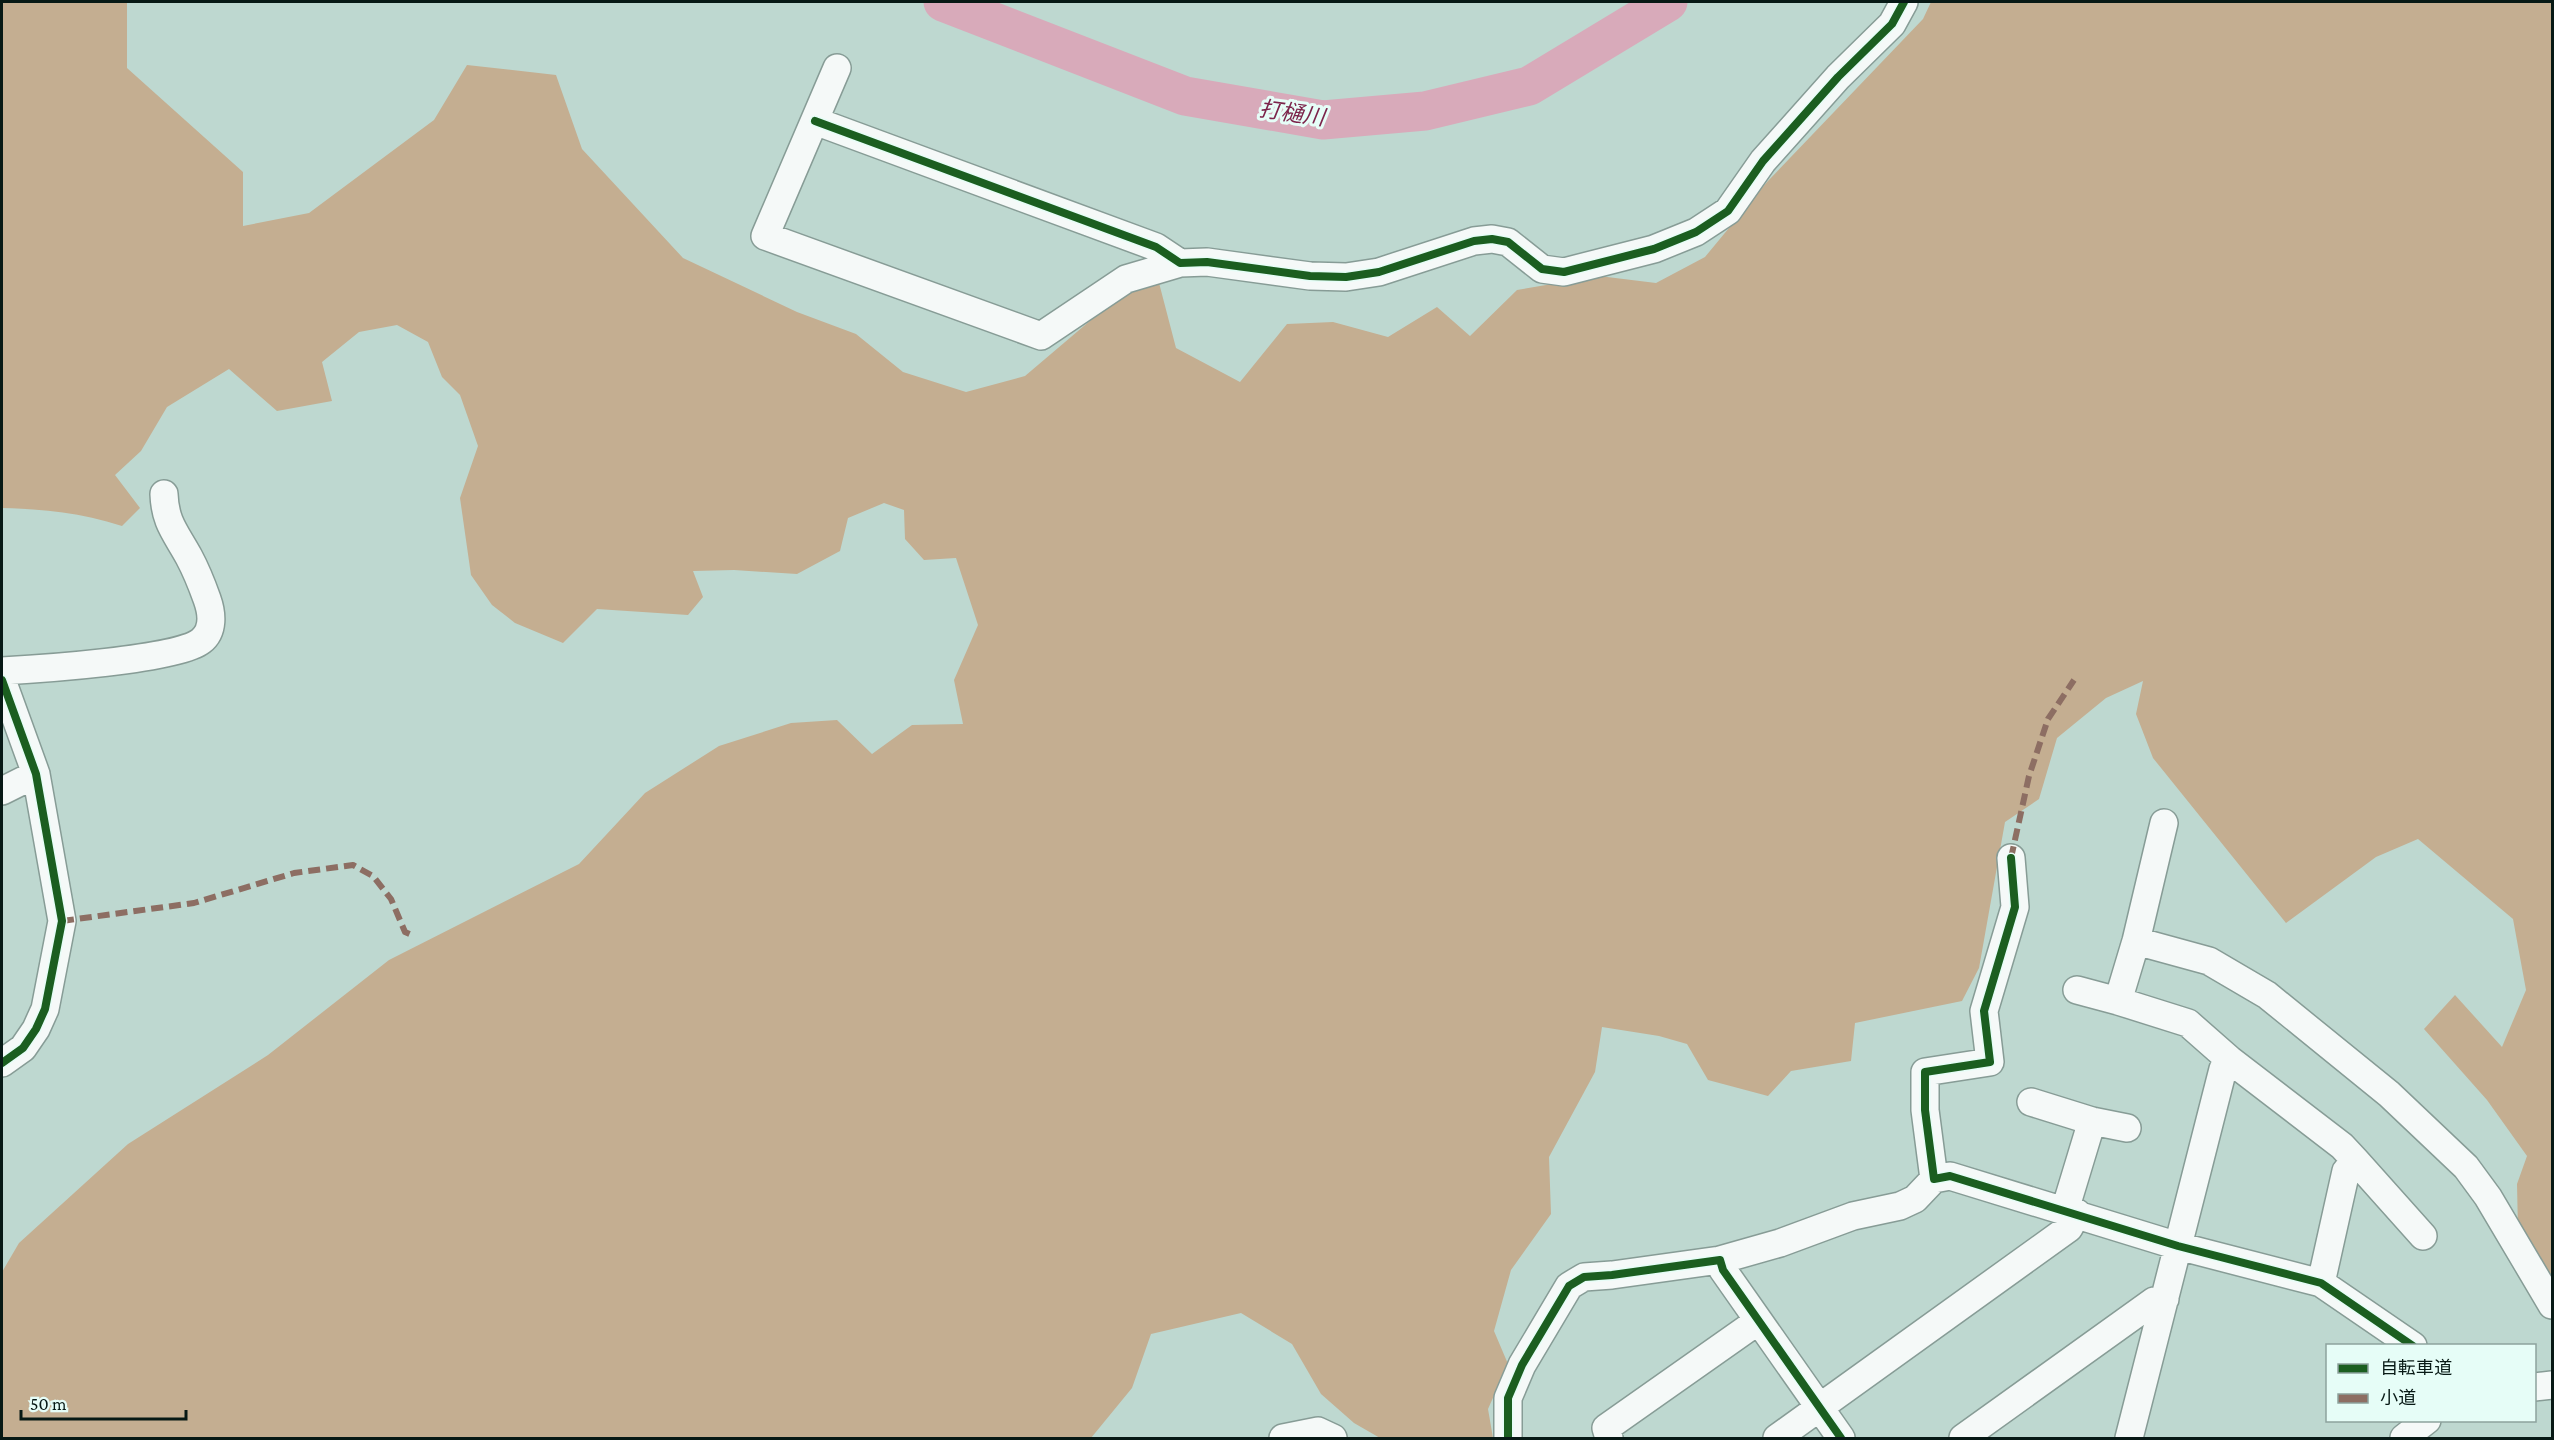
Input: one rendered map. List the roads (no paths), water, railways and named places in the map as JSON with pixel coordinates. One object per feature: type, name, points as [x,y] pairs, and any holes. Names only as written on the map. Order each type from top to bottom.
[{"type":"street","points":[[837,68],[765,236],[1041,336],[1126,279],[1180,263],[1207,262],[1310,276],[1346,277],[1379,272],[1474,241],[1492,239],[1508,242],[1542,269],[1564,272],[1654,249],[1696,232],[1728,211],[1763,161],[1838,77],[1892,24],[1904,2]]},
{"type":"street","points":[[815,121],[1156,247],[1180,263]]},
{"type":"street","points":[[2,671],[120,660],[184,649],[201,641],[210,629],[212,614],[189,558],[171,530],[164,510],[164,494]]},
{"type":"street","points":[[2,680],[36,774],[62,921],[45,1009],[36,1029],[23,1048],[2,1062]]},
{"type":"street","points":[[2,791],[36,774]]},
{"type":"street","points":[[2118,1001],[2136,941],[2163,823]]},
{"type":"street","points":[[1934,1179],[1925,1110],[1925,1072],[1990,1062],[1984,1011],[2015,907],[2011,858]]},
{"type":"street","points":[[2136,941],[2209,961],[2267,995],[2389,1094],[2466,1167],[2488,1197],[2553,1305]]},
{"type":"street","points":[[2077,990],[2188,1023],[2230,1060],[2342,1146],[2423,1236]]},
{"type":"street","points":[[2129,1438],[2223,1069],[2230,1060]]},
{"type":"street","points":[[2031,1102],[2092,1121],[2127,1128]]},
{"type":"street","points":[[1777,1438],[2069,1228],[2092,1121]]},
{"type":"street","points":[[2321,1283],[2346,1171],[2356,1161]]},
{"type":"street","points":[[1508,1438],[1508,1398],[1522,1365],[1569,1286],[1584,1277],[1720,1260],[1780,1243],[1853,1216],[1900,1206],[1915,1199],[1934,1179],[1950,1176],[2071,1211],[2178,1246],[2321,1283],[2410,1344]]},
{"type":"street","points":[[1720,1260],[1723,1270],[1841,1438]]},
{"type":"street","points":[[1964,1438],[2154,1301],[2165,1299]]},
{"type":"street","points":[[1610,1438],[1606,1428],[1758,1321]]},
{"type":"street","points":[[2536,1387],[2553,1385]]},
{"type":"street","points":[[2404,1438],[2424,1422]]},
{"type":"street","points":[[1283,1438],[1318,1431],[1333,1438]]},
{"type":"waterway","name":"打樋川","points":[[943,2],[1185,96],[1323,120],[1425,111],[1529,86],[1668,2]]}]
